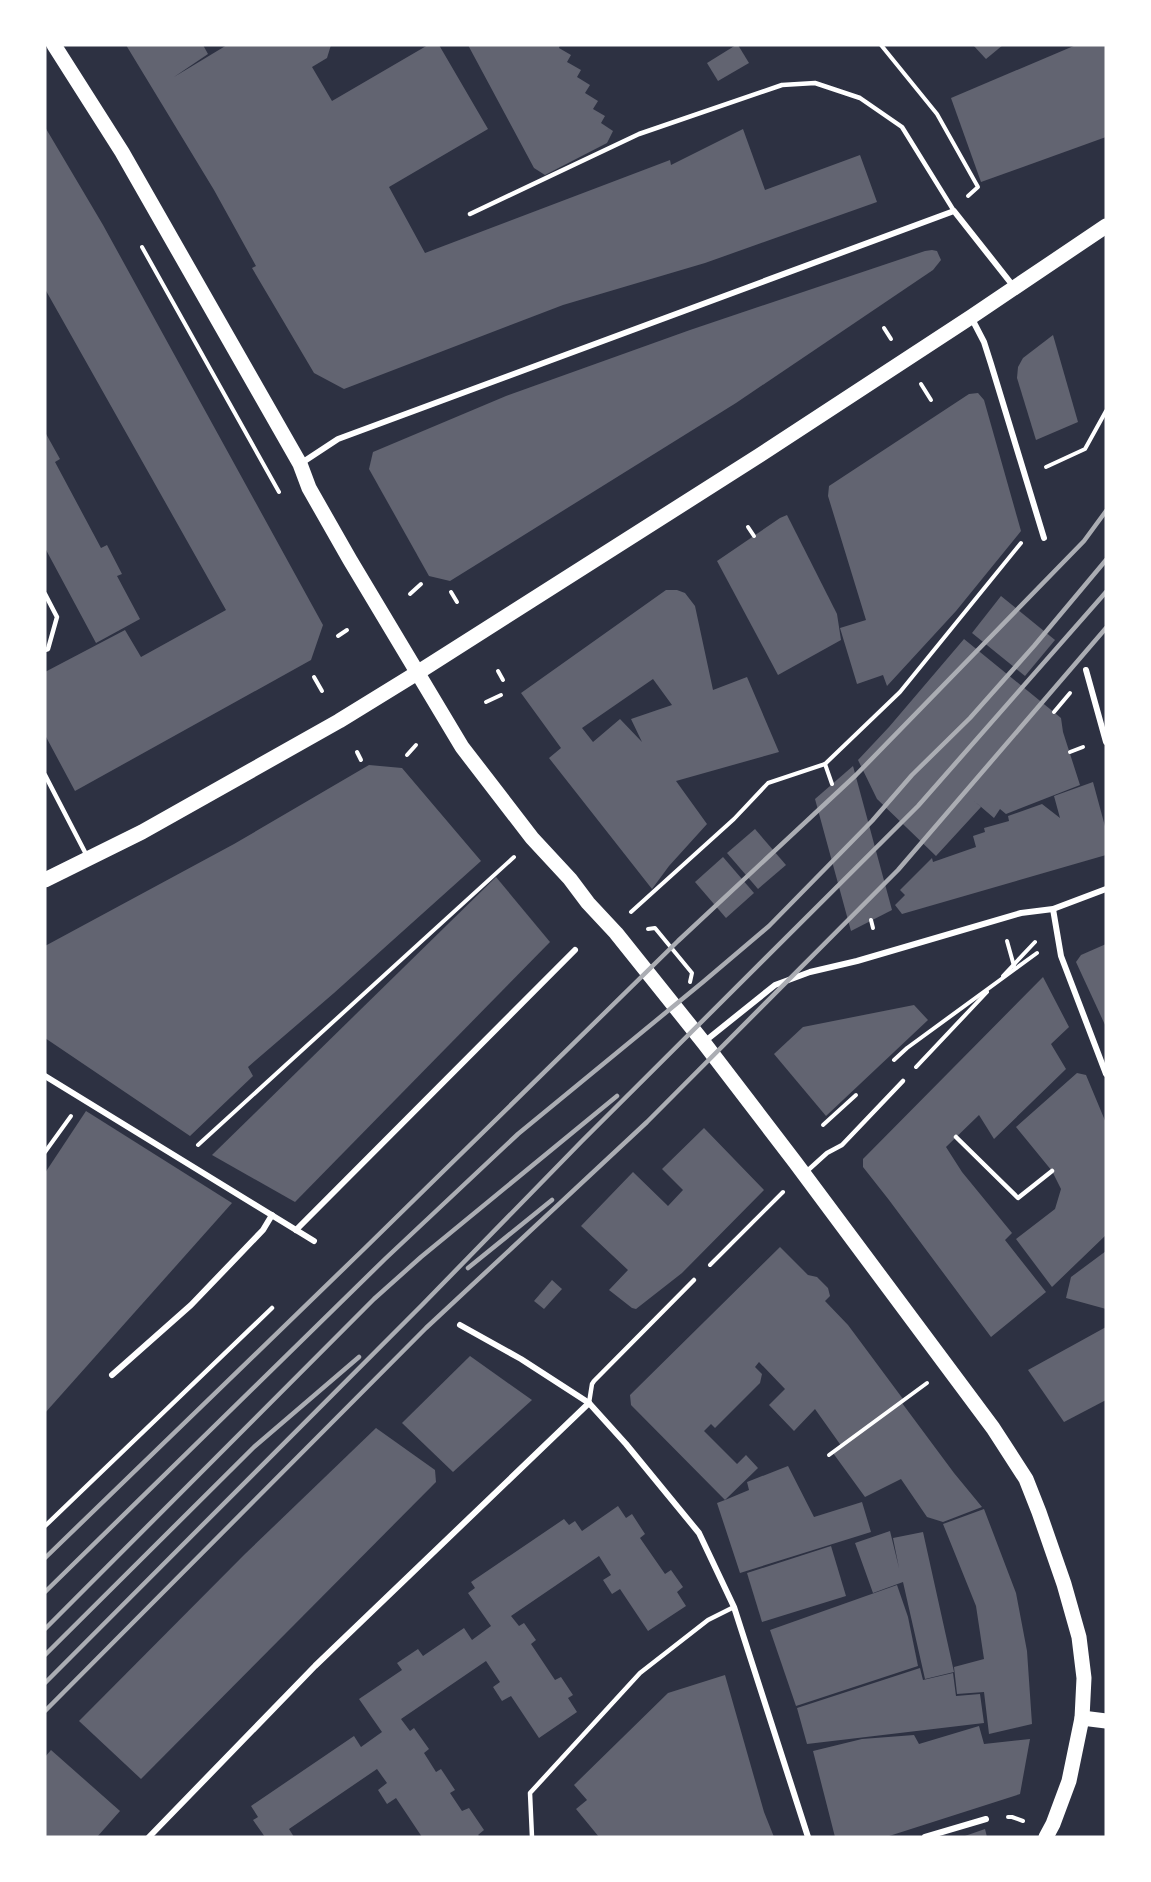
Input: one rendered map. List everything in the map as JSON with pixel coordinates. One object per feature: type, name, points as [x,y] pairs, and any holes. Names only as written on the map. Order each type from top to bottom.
[{"type":"main road","points":[[54,45],[122,152],[300,464],[309,488],[333,531],[462,747],[532,838],[612,929],[704,1043],[804,1173],[972,1400],[1026,1479],[1064,1584],[1079,1637],[1084,1678],[1082,1718],[1070,1780],[1048,1834]]},
{"type":"main road","points":[[45,880],[141,832],[331,726],[417,673],[723,479],[1106,226]]},
{"type":"main road","points":[[1082,1718],[1106,1721]]},
{"type":"street","points":[[300,464],[338,439],[954,211],[1014,287]]},
{"type":"street","points":[[971,317],[987,353],[1044,538]]},
{"type":"street","points":[[1086,669],[1106,742]]},
{"type":"street","points":[[704,1043],[775,985],[810,972],[857,961],[1021,912],[1053,909],[1106,889]]},
{"type":"street","points":[[1053,909],[1061,956],[1106,1074]]},
{"type":"street","points":[[296,1230],[575,950]]},
{"type":"street","points":[[45,1076],[314,1241]]},
{"type":"street","points":[[112,1375],[190,1305],[260,1234],[272,1215]]},
{"type":"street","points":[[460,1325],[521,1359],[589,1403],[627,1444],[699,1533],[734,1607],[808,1837]]},
{"type":"street","points":[[150,1837],[315,1666],[589,1403]]},
{"type":"street","points":[[925,1837],[986,1819]]},
{"type":"lane","points":[[470,214],[639,134],[782,85],[815,83],[860,98],[902,127],[954,211]]},
{"type":"lane","points":[[45,594],[57,617],[48,649],[45,650]]},
{"type":"lane","points":[[45,775],[88,858]]},
{"type":"lane","points":[[804,1173],[827,1153],[842,1145],[903,1081]]},
{"type":"lane","points":[[956,1137],[1018,1198],[1052,1171]]},
{"type":"lane","points":[[589,1403],[594,1381],[694,1280]]},
{"type":"lane","points":[[45,1526],[272,1308]]},
{"type":"lane","points":[[532,1837],[530,1793],[640,1673],[708,1620],[734,1607]]},
{"type":"path","points":[[881,45],[937,114],[978,187],[954,211]]},
{"type":"path","points":[[884,328],[894,342]]},
{"type":"path","points":[[921,384],[931,400]]},
{"type":"path","points":[[1026,477],[1085,449],[1106,411]]},
{"type":"path","points":[[612,929],[734,819],[768,783],[825,764],[900,692],[1039,520]]},
{"type":"path","points":[[748,527],[754,536]]},
{"type":"path","points":[[410,594],[421,584]]},
{"type":"path","points":[[451,592],[457,602]]},
{"type":"path","points":[[338,636],[347,630]]},
{"type":"path","points":[[498,671],[503,680]]},
{"type":"path","points":[[314,677],[322,691]]},
{"type":"path","points":[[1053,712],[1072,690]]},
{"type":"path","points":[[486,702],[501,695]]},
{"type":"path","points":[[407,755],[416,745]]},
{"type":"path","points":[[1070,752],[1089,745]]},
{"type":"path","points":[[357,752],[361,760]]},
{"type":"path","points":[[825,764],[832,784]]},
{"type":"path","points":[[182,1159],[507,866],[532,838]]},
{"type":"path","points":[[903,1081],[1014,967],[1039,937],[1053,909]]},
{"type":"path","points":[[871,921],[873,928]]},
{"type":"path","points":[[1007,941],[1014,967]]},
{"type":"path","points":[[1014,967],[1043,949]]},
{"type":"path","points":[[890,1063],[995,984]]},
{"type":"path","points":[[823,1125],[857,1094]]},
{"type":"path","points":[[45,1152],[82,1100]]},
{"type":"path","points":[[694,1280],[804,1173]]},
{"type":"path","points":[[829,1455],[903,1400]]},
{"type":"path","points":[[986,1819],[1012,1817],[1048,1834]]},
{"type":"building","points":[[126,45],[203,45],[208,54],[174,77],[227,45],[331,45],[327,58],[312,67],[332,101],[428,45],[439,45],[488,129],[389,187],[425,253],[670,160],[671,165],[743,129],[765,190],[860,155],[877,202],[705,263],[563,305],[344,389],[314,373],[252,268],[256,266],[214,190]]},
{"type":"building","points":[[468,45],[560,45],[559,48],[571,55],[567,62],[581,70],[577,77],[590,85],[585,93],[598,101],[593,109],[605,116],[601,123],[613,131],[607,143],[545,175],[534,168]]},
{"type":"building","points":[[736,45],[749,63],[718,81],[707,63]]},
{"type":"building","points":[[973,45],[1003,45],[986,59]]},
{"type":"building","points":[[1076,45],[1106,45],[1106,137],[981,182],[951,98]]},
{"type":"building","points":[[45,127],[103,225],[323,625],[311,660],[75,791],[45,735],[45,672],[125,630],[141,657],[226,610],[45,289]]},
{"type":"building","points":[[932,250],[937,251],[941,260],[933,270],[736,403],[450,581],[429,576],[369,469],[373,452],[506,396],[690,330]]},
{"type":"building","points":[[1053,335],[1078,422],[1036,440],[1017,378],[1018,367],[1023,358]]},
{"type":"building","points":[[978,393],[984,400],[1021,531],[956,611],[887,686],[883,675],[857,684],[840,628],[866,620],[828,496],[829,486],[969,394]]},
{"type":"building","points":[[45,432],[60,459],[55,462],[101,548],[107,545],[122,574],[117,576],[140,619],[96,643],[45,548]]},
{"type":"building","points":[[787,515],[837,614],[841,640],[778,675],[717,561]]},
{"type":"building","points":[[666,590],[677,590],[685,593],[695,606],[713,690],[747,677],[779,752],[676,781],[707,824],[669,866],[652,889],[549,758],[561,748],[521,693]],"holes":[[[653,679],[672,705],[631,719],[642,742],[620,719],[593,742],[582,728]]]},
{"type":"building","points":[[1001,596],[1055,640],[1025,676],[972,633]]},
{"type":"building","points":[[964,639],[1061,718],[1063,732],[1080,785],[1006,814],[1000,809],[994,818],[973,800],[981,807],[936,856],[877,799],[858,760]]},
{"type":"building","points":[[369,765],[402,768],[481,861],[248,1067],[253,1076],[190,1136],[45,1038],[45,946],[234,844]]},
{"type":"building","points":[[853,766],[892,910],[851,931],[815,799]]},
{"type":"building","points":[[1093,782],[1106,830],[1106,855],[902,914],[895,905],[905,895],[900,890],[932,858],[933,862],[976,847],[973,836],[985,832],[984,828],[1009,821],[1008,816],[1042,804],[1060,818],[1054,796]]},
{"type":"building","points":[[755,829],[786,865],[758,889],[727,853]]},
{"type":"building","points":[[723,857],[754,893],[726,918],[695,882]]},
{"type":"building","points":[[496,877],[550,942],[295,1202],[212,1155]]},
{"type":"building","points":[[1106,944],[1106,1027],[1076,962],[1081,955]]},
{"type":"building","points":[[1043,977],[1069,1027],[1051,1044],[1066,1069],[994,1139],[979,1115],[946,1147],[962,1172],[1012,1233],[1005,1240],[1046,1292],[991,1337],[863,1167],[863,1159]]},
{"type":"building","points":[[914,1005],[928,1020],[826,1116],[774,1054],[803,1027]]},
{"type":"building","points":[[1077,1073],[1086,1075],[1106,1123],[1106,1235],[1052,1287],[1016,1239],[1055,1209],[1061,1189],[1052,1171],[1016,1127]]},
{"type":"building","points":[[86,1111],[232,1203],[45,1413],[45,1173]]},
{"type":"building","points":[[704,1128],[764,1190],[682,1273],[636,1309],[632,1308],[609,1290],[628,1270],[581,1226],[633,1172],[668,1206],[683,1190],[662,1169]]},
{"type":"building","points":[[780,1247],[808,1275],[817,1277],[828,1288],[830,1296],[825,1301],[848,1325],[903,1399],[902,1403],[982,1507],[943,1522],[927,1517],[901,1479],[865,1497],[833,1453],[842,1447],[815,1409],[794,1431],[769,1405],[785,1389],[759,1362],[755,1367],[762,1374],[760,1383],[715,1428],[711,1424],[704,1431],[737,1464],[746,1455],[758,1468],[725,1500],[631,1405],[630,1395]]},
{"type":"building","points":[[1106,1251],[1106,1309],[1066,1298],[1071,1277]]},
{"type":"building","points":[[552,1280],[562,1289],[544,1309],[534,1301]]},
{"type":"building","points":[[1106,1327],[1106,1400],[1064,1422],[1028,1370]]},
{"type":"building","points":[[470,1356],[532,1400],[453,1472],[402,1423]]},
{"type":"building","points":[[376,1428],[435,1470],[436,1482],[141,1779],[79,1721],[245,1554]]},
{"type":"building","points":[[788,1466],[814,1517],[862,1502],[871,1532],[740,1573],[717,1503],[749,1490],[747,1482]]},
{"type":"building","points":[[618,1506],[626,1518],[632,1514],[645,1534],[640,1538],[665,1574],[671,1570],[683,1587],[677,1592],[686,1606],[648,1631],[620,1589],[612,1594],[603,1580],[611,1575],[599,1556],[511,1616],[519,1626],[524,1623],[536,1640],[531,1644],[555,1680],[561,1677],[573,1695],[568,1698],[577,1712],[539,1738],[511,1696],[502,1701],[493,1687],[500,1682],[486,1661],[401,1719],[410,1731],[414,1728],[429,1749],[424,1753],[436,1772],[441,1769],[455,1790],[450,1793],[462,1811],[469,1808],[484,1830],[478,1835],[480,1837],[422,1837],[396,1798],[387,1804],[378,1790],[387,1783],[377,1769],[289,1829],[294,1837],[265,1837],[253,1820],[258,1817],[251,1806],[354,1736],[361,1747],[382,1732],[359,1699],[402,1670],[397,1663],[418,1649],[423,1656],[464,1628],[472,1640],[491,1626],[468,1593],[475,1588],[471,1582],[564,1519],[569,1525],[575,1521],[582,1531]]},
{"type":"building","points":[[984,1509],[1016,1593],[1027,1651],[1032,1724],[989,1734],[984,1692],[957,1694],[954,1667],[984,1659],[976,1606],[943,1524]]},
{"type":"building","points":[[890,1531],[899,1568],[893,1538],[923,1532],[954,1672],[925,1679],[903,1582],[873,1593],[855,1543]]},
{"type":"building","points":[[831,1546],[846,1596],[762,1622],[747,1573]]},
{"type":"building","points":[[897,1585],[908,1617],[918,1666],[796,1706],[770,1630]]},
{"type":"building","points":[[920,1668],[923,1680],[953,1673],[956,1696],[980,1694],[984,1723],[807,1744],[797,1708]]},
{"type":"building","points":[[725,1675],[764,1812],[774,1837],[599,1837],[576,1809],[587,1800],[574,1785],[668,1693]]},
{"type":"building","points":[[979,1726],[984,1744],[1030,1739],[1020,1794],[886,1837],[835,1837],[813,1751],[862,1739],[914,1735],[919,1744]]},
{"type":"building","points":[[51,1750],[120,1811],[97,1837],[45,1837],[45,1757]]},
{"type":"building","points":[[985,1829],[987,1837],[962,1837]]},
{"type":"railway","points":[[45,1558],[678,941],[856,775],[1084,541],[1106,511]]},
{"type":"railway","points":[[45,1592],[385,1259],[518,1134],[769,926],[872,821],[912,775],[970,718],[1106,560]]},
{"type":"railway","points":[[45,1683],[918,806],[1106,592]]},
{"type":"railway","points":[[45,1711],[426,1328],[647,1122],[898,870],[1106,628]]},
{"type":"railway","points":[[45,1629],[374,1299],[421,1257],[617,1096]]},
{"type":"railway","points":[[468,1268],[552,1200]]},
{"type":"railway","points":[[45,1655],[254,1447],[359,1357]]}]
